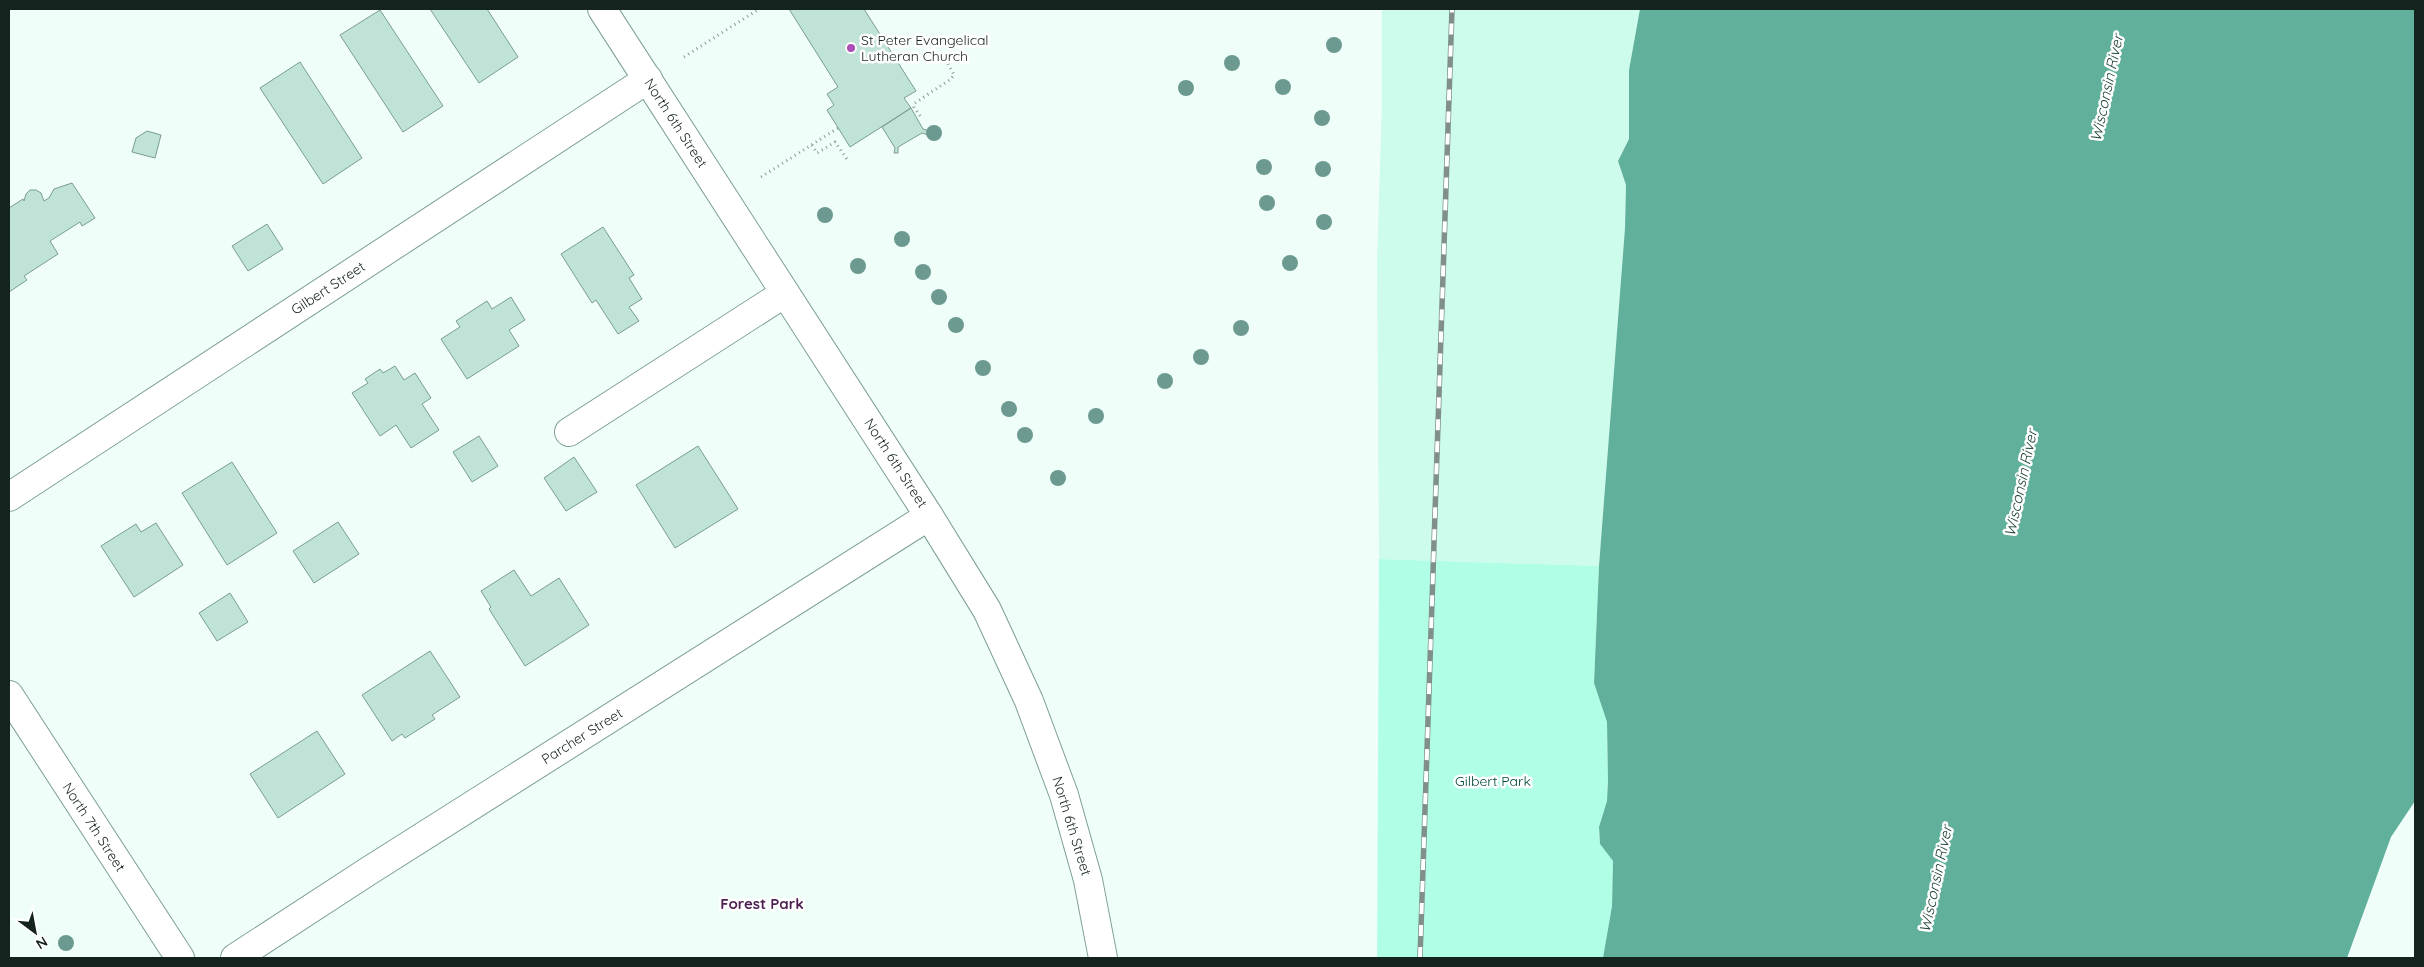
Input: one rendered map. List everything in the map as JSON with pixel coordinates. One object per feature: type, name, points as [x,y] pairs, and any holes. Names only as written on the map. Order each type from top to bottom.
[{"type":"street","name":"North 6th Street","points":[[602,9],[930,516],[987,610],[1029,701],[1064,795],[1088,880],[1103,958]]},
{"type":"street","name":"Gilbert Street","points":[[9,496],[648,79]]},
{"type":"street","points":[[569,432],[785,293]]},
{"type":"street","name":"Parcher Street","points":[[235,958],[375,866],[930,516]]},
{"type":"street","name":"North 7th Street","points":[[9,695],[180,958]]},
{"type":"path","points":[[684,57],[759,9]]},
{"type":"path","points":[[920,116],[914,107],[915,103],[954,75],[945,58]]},
{"type":"path","points":[[761,177],[838,128]]},
{"type":"path","points":[[812,145],[817,153],[835,142],[849,162]]},
{"type":"shaded area","points":[[1382,9],[1640,9],[1629,70],[1629,139],[1618,161],[1626,185],[1625,228],[1599,566],[1379,559],[1377,262],[1382,103]]},
{"type":"green space","name":"Gilbert Park","points":[[1379,559],[1599,566],[1594,683],[1607,722],[1608,780],[1607,801],[1599,827],[1600,844],[1613,861],[1612,906],[1603,958],[1377,958]]},
{"type":"water","name":"Wisconsin River","points":[[1640,9],[2415,9],[2415,801],[2391,837],[2347,958],[1603,958],[1612,906],[1613,861],[1600,844],[1599,827],[1607,801],[1607,722],[1594,683],[1599,566],[1625,228],[1626,185],[1618,161],[1629,139],[1629,70]]},
{"type":"building","points":[[430,9],[487,9],[518,57],[479,83]]},
{"type":"building","name":"St Peter Evangelical Lutheran Church","points":[[789,9],[864,9],[916,91],[904,98],[911,108],[850,147],[827,110],[834,105],[827,94],[838,87]]},
{"type":"building","points":[[380,10],[443,106],[403,132],[340,35]]},
{"type":"building","points":[[300,62],[362,158],[323,184],[260,88]]},
{"type":"building","points":[[911,108],[923,129],[929,131],[928,135],[922,133],[898,147],[898,153],[894,153],[895,148],[882,127]]},
{"type":"building","points":[[147,131],[161,135],[155,158],[132,152],[136,138]]},
{"type":"building","points":[[72,183],[95,218],[82,226],[80,222],[50,241],[58,254],[24,276],[27,280],[9,292],[9,208],[23,199],[24,201],[26,194],[30,190],[36,190],[41,193],[44,201],[49,198],[54,189]]},
{"type":"building","points":[[267,224],[283,249],[248,271],[232,246]]},
{"type":"building","points":[[603,227],[634,275],[629,278],[642,299],[629,307],[639,321],[618,334],[596,300],[592,303],[561,254]]},
{"type":"building","points":[[511,297],[525,320],[509,330],[519,346],[467,379],[441,339],[460,327],[456,321],[487,301],[492,309]]},
{"type":"building","points":[[395,366],[404,380],[415,373],[431,398],[422,404],[439,430],[411,448],[396,425],[380,436],[352,393],[368,383],[365,379],[380,369],[383,373]]},
{"type":"building","points":[[479,436],[498,466],[472,482],[453,452]]},
{"type":"building","points":[[698,446],[738,509],[675,548],[636,485]]},
{"type":"building","points":[[574,457],[597,492],[566,511],[544,478]]},
{"type":"building","points":[[232,462],[277,533],[227,565],[182,493]]},
{"type":"building","points":[[338,522],[359,554],[314,583],[293,551]]},
{"type":"building","points":[[156,523],[183,565],[134,597],[101,546],[136,524],[141,532]]},
{"type":"building","points":[[514,570],[531,596],[559,578],[589,625],[525,666],[489,609],[491,607],[481,591]]},
{"type":"building","points":[[230,593],[248,622],[217,641],[199,613]]},
{"type":"building","points":[[430,651],[460,697],[432,715],[435,719],[405,738],[402,734],[392,741],[362,695]]},
{"type":"building","points":[[317,731],[345,774],[278,818],[250,774]]},
{"type":"railway","points":[[1420,958],[1452,9]]},
{"type":"place","name":"St Peter Evangelical Lutheran Church","points":[[851,48]]},
{"type":"district","name":"Forest Park","points":[[762,904]]}]
